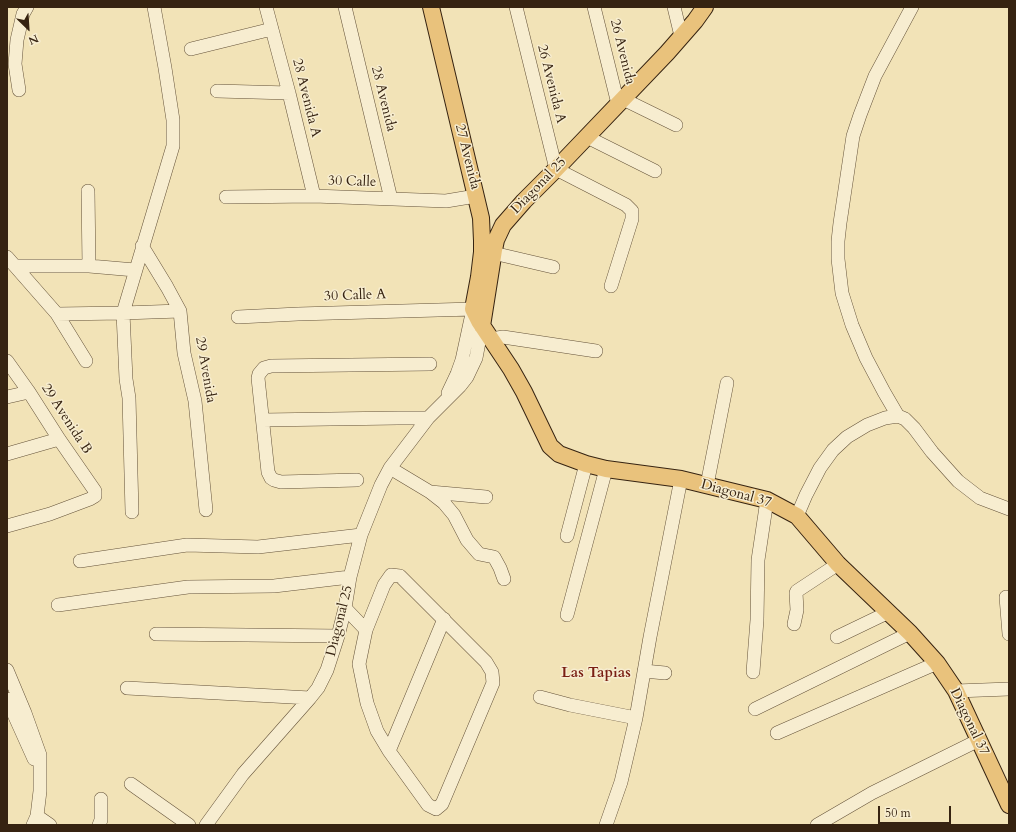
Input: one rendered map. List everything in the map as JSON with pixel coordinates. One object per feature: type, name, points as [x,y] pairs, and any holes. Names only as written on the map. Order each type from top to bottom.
[{"type":"main road","name":"27 Avenida","points":[[430,7],[481,218],[482,252],[473,309]]},
{"type":"main road","name":"Diagonal 25","points":[[482,326],[493,253],[503,224],[621,102],[695,21],[705,7]]},
{"type":"main road","points":[[482,229],[500,232]]},
{"type":"main road","name":"Diagonal 37","points":[[473,309],[482,326],[511,369],[524,392],[550,446],[558,454],[606,470],[680,479],[767,500],[797,516],[838,564],[910,632],[937,663],[956,691],[1009,805]]},
{"type":"street","points":[[19,90],[15,64],[17,40],[23,14],[27,7]]},
{"type":"street","points":[[132,512],[129,398],[126,379],[122,313],[173,146],[173,120],[154,7]]},
{"type":"street","name":"28 Avenida A","points":[[266,7],[314,196]]},
{"type":"street","name":"28 Avenida","points":[[344,7],[391,199]]},
{"type":"street","name":"26 Avenida A","points":[[516,7],[556,169]]},
{"type":"street","name":"26 Avenida","points":[[594,7],[621,102]]},
{"type":"street","points":[[674,7],[681,36]]},
{"type":"street","points":[[898,416],[874,376],[852,325],[842,293],[838,264],[838,241],[853,136],[878,71],[912,7]]},
{"type":"street","points":[[191,50],[272,29]]},
{"type":"street","points":[[217,92],[289,94]]},
{"type":"street","points":[[621,102],[676,125]]},
{"type":"street","points":[[587,137],[655,171]]},
{"type":"street","points":[[556,169],[626,205],[632,211],[632,219],[611,286]]},
{"type":"street","points":[[88,191],[89,266]]},
{"type":"street","name":"30 Calle","points":[[226,197],[314,196],[446,201],[476,196]]},
{"type":"street","name":"29 Avenida","points":[[142,246],[168,286],[180,311],[184,353],[195,401],[206,510]]},
{"type":"street","points":[[493,253],[553,267]]},
{"type":"street","points":[[11,262],[135,270]]},
{"type":"street","points":[[11,262],[57,314],[86,361]]},
{"type":"street","name":"30 Calle A","points":[[238,317],[473,309]]},
{"type":"street","name":"Diagonal 25","points":[[444,402],[462,360],[473,309]]},
{"type":"street","points":[[57,314],[180,311]]},
{"type":"street","name":"Diagonal 25","points":[[206,825],[243,774],[318,688],[327,670],[338,636],[345,608],[350,577],[361,535],[381,485],[390,468],[428,418],[460,386],[472,367],[478,349],[482,326]]},
{"type":"street","points":[[492,340],[503,337],[596,351]]},
{"type":"street","name":"29 Avenida B","points":[[7,361],[95,491],[95,496],[90,499],[50,514],[7,526]]},
{"type":"street","points":[[358,480],[281,482],[271,478],[268,472],[258,378],[262,371],[271,366],[430,364]]},
{"type":"street","points":[[707,485],[727,383]]},
{"type":"street","points":[[7,397],[29,392]]},
{"type":"street","points":[[797,516],[820,468],[833,450],[848,437],[867,425],[885,418],[898,416],[905,419],[914,428],[932,452],[958,481],[980,498],[1009,509]]},
{"type":"street","points":[[263,420],[428,418]]},
{"type":"street","points":[[7,454],[59,439]]},
{"type":"street","points":[[567,536],[586,464]]},
{"type":"street","points":[[390,468],[444,502],[454,515],[467,540],[479,554],[494,557],[504,578]]},
{"type":"street","points":[[568,615],[606,470]]},
{"type":"street","points":[[606,825],[621,782],[636,718],[680,479]]},
{"type":"street","points":[[430,492],[486,496]]},
{"type":"street","points":[[753,672],[757,620],[758,560],[767,500]]},
{"type":"street","points":[[80,561],[187,546],[258,547],[361,535]]},
{"type":"street","points":[[794,624],[797,610],[797,591],[838,564]]},
{"type":"street","points":[[391,575],[400,576],[444,619],[486,662],[492,672],[492,683],[442,804],[436,809],[428,805],[377,731],[367,703],[359,664],[366,630],[384,585],[391,575]]},
{"type":"street","points":[[58,605],[188,587],[274,586],[350,577]]},
{"type":"street","points":[[1006,597],[1009,634]]},
{"type":"street","points":[[345,608],[366,630]]},
{"type":"street","points":[[837,637],[889,612]]},
{"type":"street","points":[[390,751],[444,619]]},
{"type":"street","points":[[755,709],[910,632]]},
{"type":"street","points":[[156,634],[338,636]]},
{"type":"street","points":[[777,733],[937,663]]},
{"type":"street","points":[[7,670],[25,713],[40,755],[40,791],[35,820],[50,825]]},
{"type":"street","points":[[644,671],[665,673]]},
{"type":"street","points":[[126,688],[310,698]]},
{"type":"street","points":[[956,691],[1009,689]]},
{"type":"street","points":[[540,697],[636,718]]},
{"type":"street","points":[[7,699],[32,758],[40,767]]},
{"type":"street","points":[[817,825],[872,793],[979,740]]},
{"type":"street","points":[[131,784],[189,825]]},
{"type":"street","points":[[99,825],[101,820],[101,799]]},
{"type":"district","name":"Las Tapias","points":[[596,674]]}]
